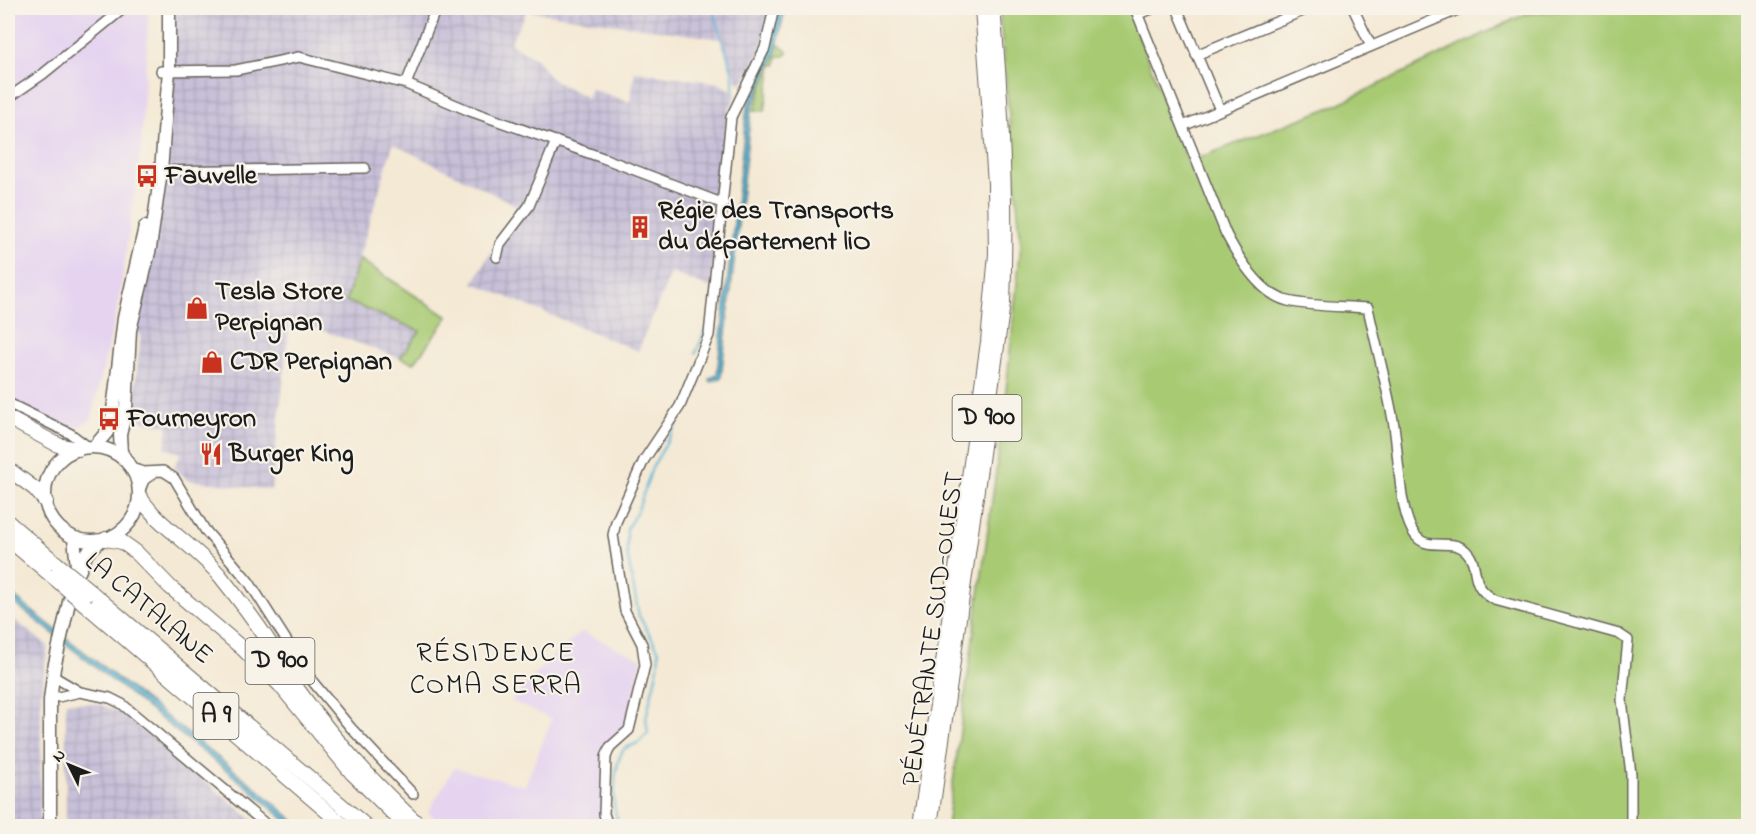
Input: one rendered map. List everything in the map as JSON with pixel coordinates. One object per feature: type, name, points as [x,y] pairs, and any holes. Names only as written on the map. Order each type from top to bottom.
[{"type":"highway","points":[[920,826],[990,320],[996,254],[995,195],[982,8]]},
{"type":"highway","name":"PÉNÉTRANTE SUD-OUEST","points":[[930,826],[1003,303],[1004,142],[993,8]]},
{"type":"highway","points":[[8,418],[58,446],[84,445]]},
{"type":"highway","points":[[8,469],[35,489],[46,502]]},
{"type":"highway","name":"D 900","points":[[140,493],[148,508],[194,548],[220,575],[255,621],[292,681],[326,726],[358,765],[420,826]]},
{"type":"highway","name":"LA CATALANE","points":[[8,522],[56,563],[89,599],[345,826]]},
{"type":"highway","name":"LA CATALANE","points":[[8,540],[53,577],[89,599],[366,826]]},
{"type":"highway","name":"D 900","points":[[102,541],[122,542],[136,552],[170,587],[243,649],[280,685],[352,773],[406,826]]},
{"type":"main road","points":[[161,8],[165,71]]},
{"type":"main road","points":[[65,625],[83,561],[92,546],[120,533],[132,520],[140,493],[130,466],[121,452],[120,442],[126,408],[130,330],[146,270],[157,171],[169,8]]},
{"type":"main road","points":[[102,541],[74,538],[56,523],[46,502],[49,474],[61,458],[107,432],[112,419],[124,318],[141,253],[157,171]]},
{"type":"main road","points":[[84,445],[110,450],[130,466]]},
{"type":"main road","points":[[50,826],[50,700],[54,668],[61,645],[76,567],[74,538]]},
{"type":"main road","points":[[58,826],[58,679],[61,645]]},
{"type":"street","points":[[8,98],[43,74],[124,8]]},
{"type":"street","points":[[406,84],[436,8]]},
{"type":"street","points":[[608,826],[604,814],[606,757],[610,747],[631,724],[645,665],[642,644],[625,611],[613,535],[616,522],[644,460],[680,406],[709,335],[731,117],[765,48],[774,8]]},
{"type":"street","points":[[1135,8],[1226,234],[1239,259],[1252,274],[1287,301],[1368,308],[1394,421],[1406,515],[1416,536],[1422,542],[1455,544],[1463,548],[1469,554],[1477,584],[1484,593],[1495,600],[1619,634],[1628,640],[1622,700],[1631,774],[1631,826]]},
{"type":"street","points":[[1144,12],[1154,8]]},
{"type":"street","points":[[1178,8],[1220,110]]},
{"type":"street","points":[[1196,55],[1310,8]]},
{"type":"street","points":[[1353,8],[1371,46]]},
{"type":"street","points":[[1183,126],[1462,8]]},
{"type":"street","points":[[165,71],[236,70],[299,57],[406,84],[470,111],[723,204]]},
{"type":"street","points":[[497,257],[500,244],[529,206],[556,141]]},
{"type":"street","points":[[157,171],[365,168]]},
{"type":"street","points":[[8,403],[84,445]]},
{"type":"street","points":[[130,466],[144,472],[157,471],[174,478],[212,540],[249,582],[314,682],[351,728],[412,794]]},
{"type":"street","points":[[140,493],[148,475],[157,471]]},
{"type":"street","points":[[58,679],[80,692],[110,698],[122,704],[267,826]]},
{"type":"street","points":[[58,697],[80,692]]},
{"type":"shaded area","points":[[8,8],[149,8],[141,148],[119,300],[91,419],[63,436],[8,407]]},
{"type":"shaded area","points":[[175,8],[771,8],[758,56],[742,84],[738,82],[720,39],[527,11],[510,43],[537,59],[550,78],[587,98],[591,89],[630,102],[635,71],[718,83],[736,93],[727,116],[711,288],[671,273],[638,351],[473,283],[518,206],[393,144],[346,300],[420,331],[400,358],[290,319],[271,490],[188,480],[174,467],[181,453],[165,448],[168,426],[132,419],[141,334],[136,331],[144,285]]},
{"type":"shaded area","points":[[8,615],[48,646],[41,693],[40,826],[8,826]]},
{"type":"shaded area","points":[[582,632],[642,659],[627,728],[608,746],[605,826],[444,826],[428,812],[454,768],[525,786],[552,719],[511,701],[554,654]]},
{"type":"shaded area","points":[[66,702],[99,704],[125,715],[260,826],[66,826]]},
{"type":"green space","points":[[999,8],[1128,8],[1188,162],[1334,106],[1525,14],[1586,8],[1748,8],[1748,826],[947,826],[1003,421],[1021,244]]},
{"type":"green space","points":[[778,44],[788,52],[785,56],[777,56],[776,65],[772,65],[765,111],[754,110]]},
{"type":"green space","points":[[359,259],[448,317],[414,363],[400,358],[420,331],[346,301]]},
{"type":"water","points":[[779,8],[785,8],[775,55],[751,109],[721,378],[710,382],[709,379],[717,375],[747,108],[769,53]]},
{"type":"water","points":[[8,592],[253,785],[300,826],[292,826],[250,789],[8,598]]},
{"type":"waterway","points":[[713,8],[733,74],[733,90]]},
{"type":"waterway","points":[[696,353],[705,330]]},
{"type":"waterway","points":[[618,821],[614,795],[618,762],[625,748],[638,743],[648,733],[646,718],[658,667],[659,651],[639,616],[627,553],[627,529],[639,507],[652,468],[678,422]]},
{"type":"place","name":"Fauvelle","points":[[147,176]]},
{"type":"place","name":"Régie des Transports du département liO","points":[[640,227]]},
{"type":"place","name":"Tesla Store Perpignan","points":[[197,308]]},
{"type":"place","name":"CDR Perpignan","points":[[212,362]]},
{"type":"place","name":"Fourneyron","points":[[109,419]]},
{"type":"place","name":"Burger King","points":[[211,454]]},
{"type":"district","name":"RÉSIDENCE COMA SERRA","points":[[496,670]]}]
